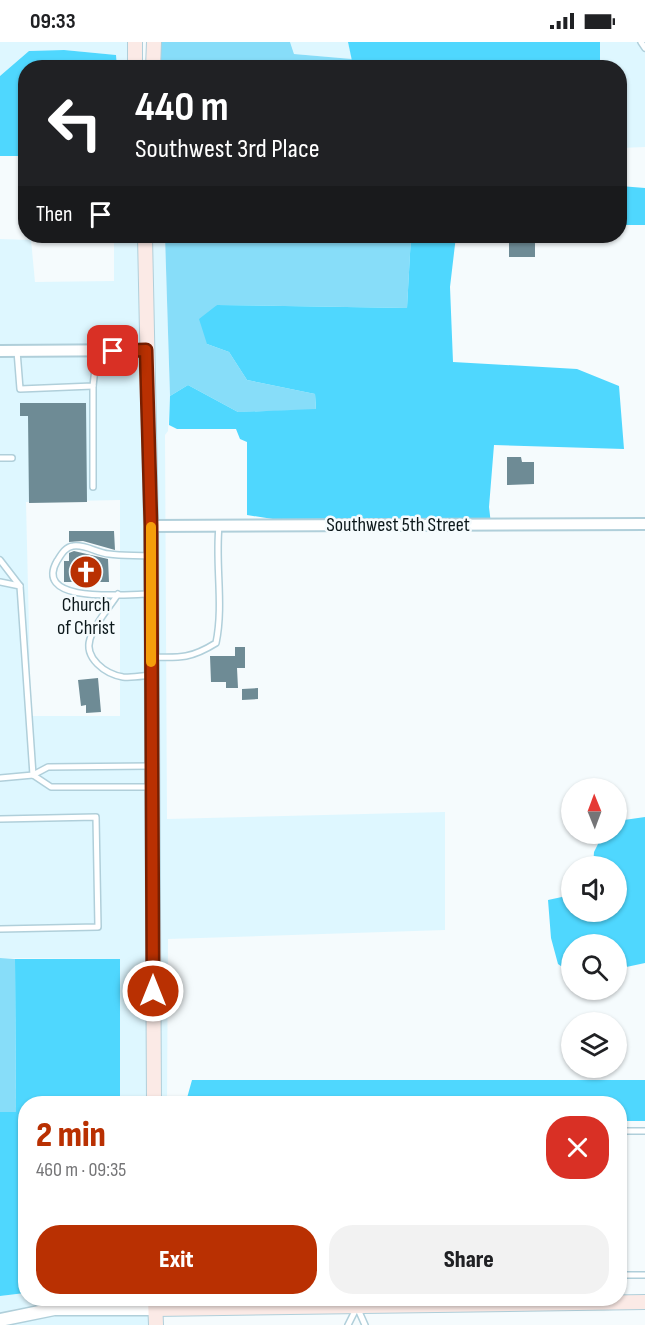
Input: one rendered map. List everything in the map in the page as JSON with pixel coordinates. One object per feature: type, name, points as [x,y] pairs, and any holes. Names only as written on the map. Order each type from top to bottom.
[{"type":"main road","points":[[135,42],[135,60]]},
{"type":"main road","points":[[153,60],[154,42]]},
{"type":"main road","points":[[146,243],[146,350],[151,526],[154,1096]]},
{"type":"main road","points":[[627,1302],[645,1302]]},
{"type":"main road","points":[[155,1306],[156,1325]]},
{"type":"main road","points":[[290,1306],[394,1306]]},
{"type":"street","points":[[0,351],[146,350]]},
{"type":"street","name":"Southwest 5th Street","points":[[151,526],[645,525]]},
{"type":"street","points":[[0,1320],[54,1309],[115,1306]]},
{"type":"lane","points":[[641,42],[645,48]]},
{"type":"lane","points":[[17,351],[20,390],[93,386]]},
{"type":"lane","points":[[93,487],[93,386],[97,351]]},
{"type":"lane","points":[[0,458],[12,458]]},
{"type":"lane","points":[[151,657],[189,656],[198,654],[216,643],[220,623],[216,554],[219,526]]},
{"type":"lane","points":[[151,556],[106,554],[85,547],[71,546],[62,553],[53,568],[56,583],[63,590],[81,595],[151,594]]},
{"type":"lane","points":[[0,560],[20,586],[33,775]]},
{"type":"lane","points":[[0,582],[20,586]]},
{"type":"lane","points":[[118,594],[95,628],[88,652],[96,663],[112,674],[125,677],[151,675]]},
{"type":"lane","points":[[0,778],[33,775],[48,767],[151,766]]},
{"type":"lane","points":[[33,775],[51,787],[151,787]]},
{"type":"lane","points":[[0,819],[96,817],[98,927],[0,929]]},
{"type":"lane","points":[[627,1131],[645,1131]]},
{"type":"lane","points":[[627,1275],[645,1275]]},
{"type":"lane","points":[[348,1325],[357,1307]]},
{"type":"lane","points":[[357,1307],[365,1325]]},
{"type":"shaded area","points":[[0,42],[130,42],[130,60],[116,60],[116,55],[64,50],[29,51],[0,76]]},
{"type":"shaded area","points":[[159,42],[290,42],[294,54],[355,60],[160,60]]},
{"type":"shaded area","points":[[290,42],[348,42],[352,59],[294,54]]},
{"type":"shaded area","points":[[348,42],[600,42],[600,60],[352,60]]},
{"type":"shaded area","points":[[600,42],[645,42],[645,147],[627,148],[627,60],[600,60]]},
{"type":"shaded area","points":[[64,50],[116,55],[116,60],[19,60],[29,51]]},
{"type":"shaded area","points":[[18,60],[18,156],[0,156],[0,76]]},
{"type":"shaded area","points":[[627,187],[645,188],[645,225],[627,225]]},
{"type":"shaded area","points":[[0,239],[31,243],[35,282],[114,281],[114,243],[141,243],[146,526],[148,1096],[120,1096],[120,959],[0,958]],"holes":[[[120,500],[120,716],[31,716],[26,502]]]},
{"type":"shaded area","points":[[150,243],[165,243],[170,396],[168,431],[165,435],[167,819],[445,812],[445,930],[168,939],[167,1096],[158,1096]]},
{"type":"shaded area","points":[[165,243],[411,243],[407,308],[217,305],[207,344],[229,352],[247,380],[315,394],[316,410],[238,412],[188,385],[170,396]]},
{"type":"shaded area","points":[[411,243],[455,243],[450,287],[453,362],[577,369],[619,386],[624,449],[494,445],[489,507],[491,524],[304,524],[247,515],[247,442],[240,439],[236,429],[177,429],[169,425],[170,396],[188,385],[238,412],[316,409],[315,394],[247,380],[229,352],[207,344],[199,319],[217,305],[407,308]]},
{"type":"shaded area","points":[[645,817],[645,963],[627,967],[627,934],[561,934],[561,966],[558,964],[551,938],[548,900],[561,897],[561,922],[627,922],[627,856],[594,856],[598,844],[627,844],[627,820]]},
{"type":"shaded area","points":[[0,958],[15,959],[16,1112],[0,1112]]},
{"type":"shaded area","points":[[15,959],[120,959],[120,1096],[18,1096],[18,1294],[0,1296],[0,1112],[16,1112]]},
{"type":"shaded area","points":[[192,1080],[645,1080],[645,1121],[627,1121],[627,1096],[188,1096]]},
{"type":"shaded area","points":[[18,1294],[18,1306],[38,1306],[0,1314],[0,1296]]},
{"type":"shaded area","points":[[54,1315],[151,1315],[151,1325],[3,1325]]},
{"type":"building","points":[[509,243],[535,243],[535,257],[509,257]]},
{"type":"building","points":[[20,403],[86,403],[87,502],[29,503],[28,416],[20,416]]},
{"type":"building","points":[[507,457],[521,457],[522,462],[534,462],[534,484],[507,485]]},
{"type":"building","points":[[69,531],[114,531],[115,550],[83,541],[69,542]]},
{"type":"building","name":"Church of Christ","points":[[74,551],[108,559],[109,582],[64,582],[64,561],[69,561],[69,553]]},
{"type":"building","points":[[235,647],[245,647],[245,668],[237,668],[238,688],[226,688],[226,682],[211,682],[210,656],[235,656]]},
{"type":"building","points":[[98,678],[101,712],[86,713],[86,705],[81,706],[78,680]]},
{"type":"building","points":[[258,688],[258,699],[242,700],[242,689]]},
{"type":"slow traffic","points":[[151,527],[151,662]]},
{"type":"place","name":"Church of Christ","points":[[86,572]]},
{"type":"route","points":[[113,351],[146,350],[151,526],[153,991]]}]
